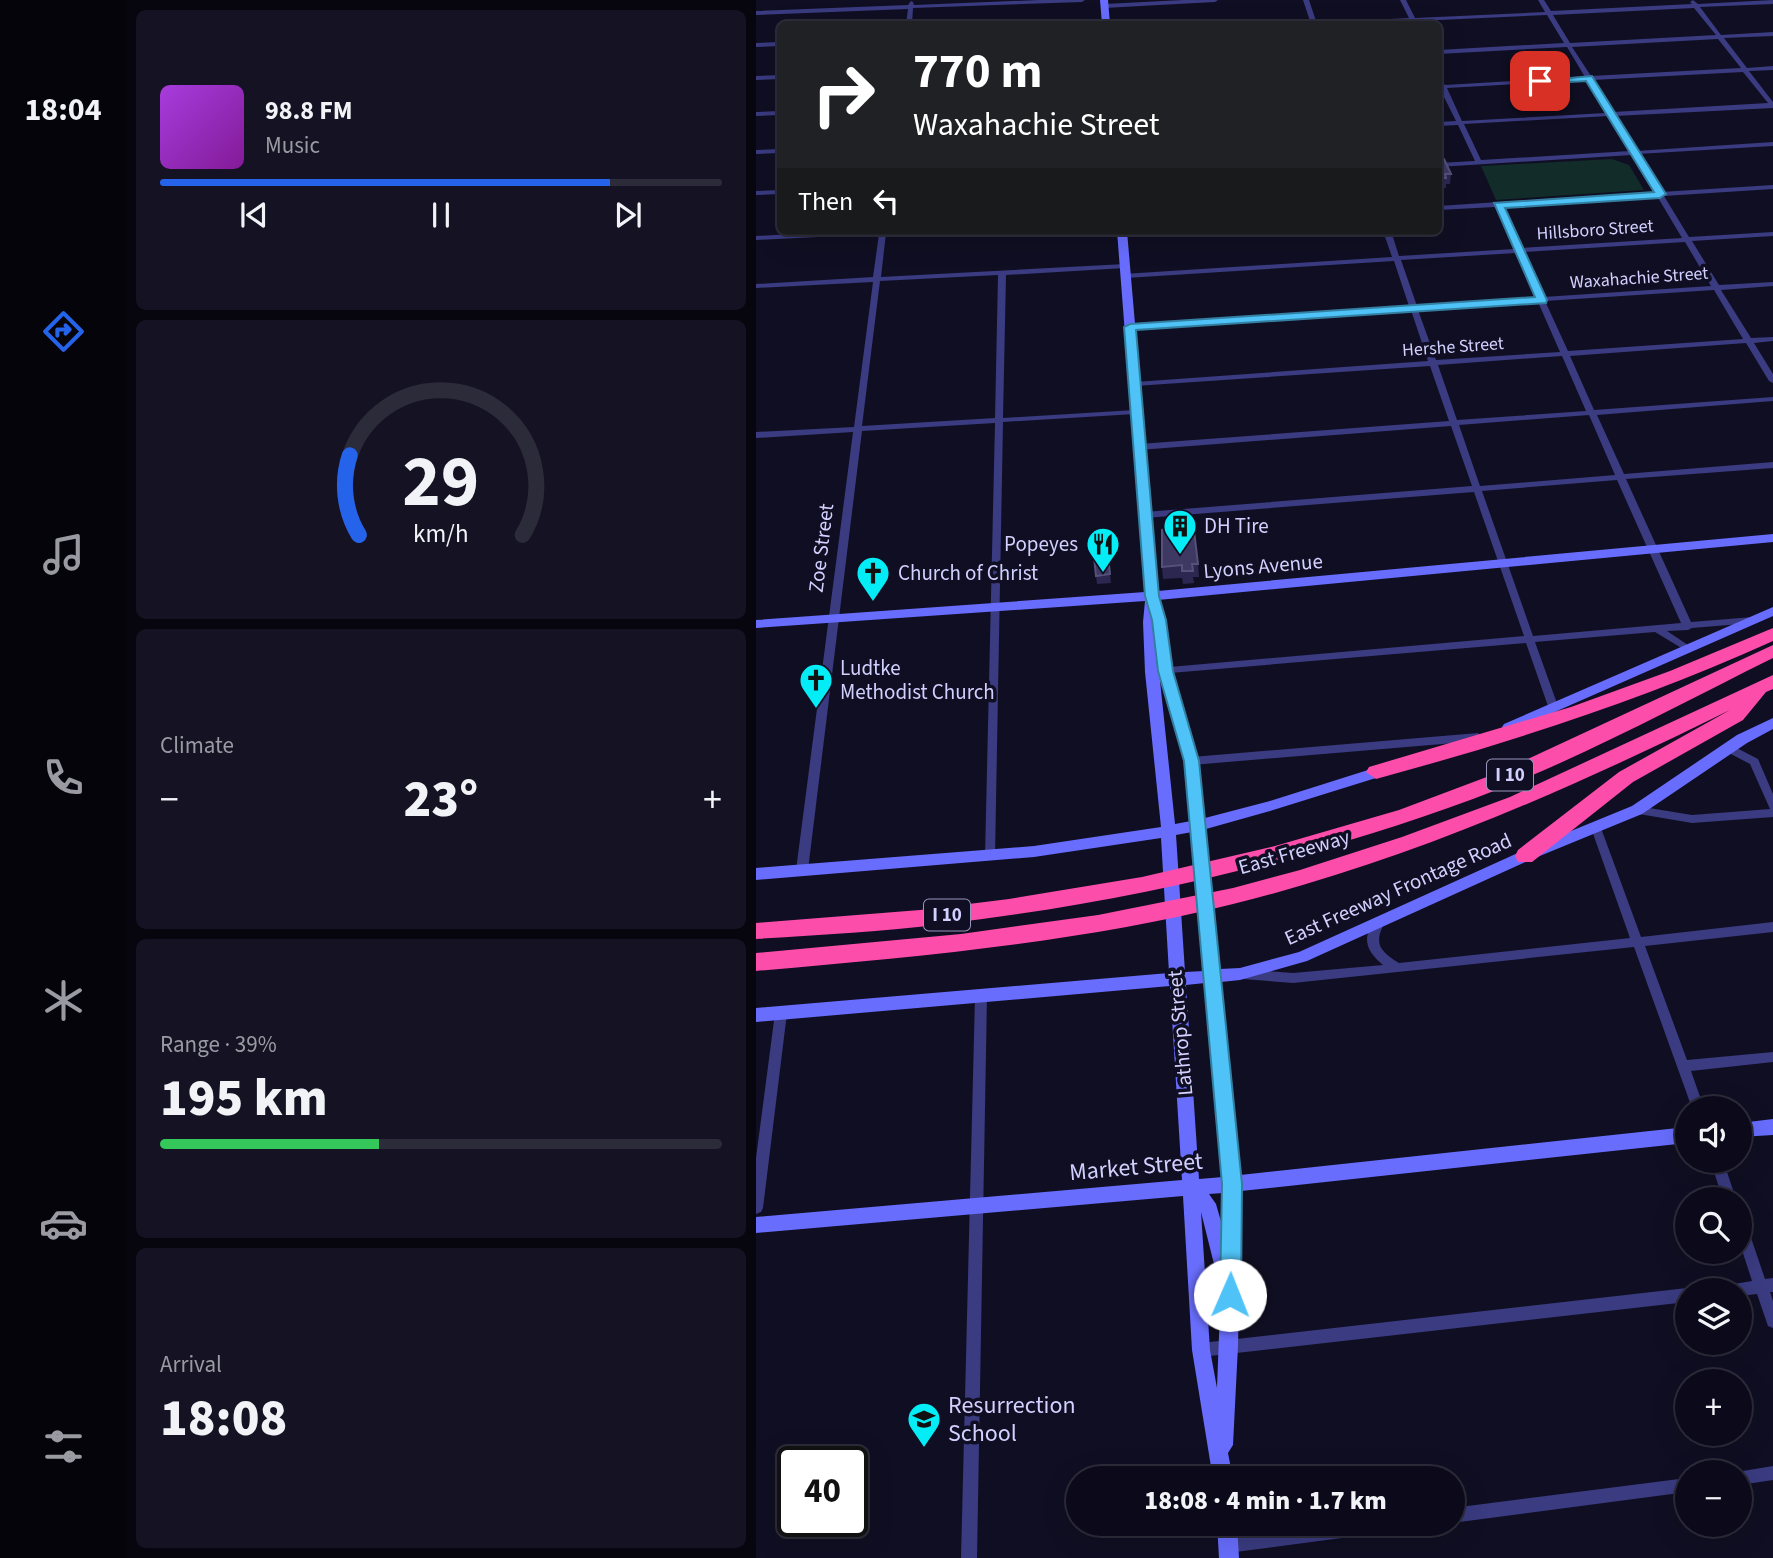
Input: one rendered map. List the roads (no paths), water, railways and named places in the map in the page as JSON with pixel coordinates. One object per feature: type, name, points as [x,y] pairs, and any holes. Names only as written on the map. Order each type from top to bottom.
[{"type":"highway","points":[[1376,772],[1560,720],[1710,663],[1773,634]]},
{"type":"highway","name":"East Freeway","points":[[756,931],[942,916],[1136,886],[1234,864],[1466,793],[1563,754],[1773,651]]},
{"type":"highway","points":[[1525,856],[1626,777],[1736,715],[1769,682]]},
{"type":"highway","name":"East Freeway","points":[[756,962],[1035,934],[1237,894],[1349,862],[1496,810],[1769,682]]},
{"type":"street","points":[[756,13],[911,4],[1082,0]]},
{"type":"street","points":[[1106,21],[1104,3],[1215,0]]},
{"type":"street","points":[[1306,0],[1313,21]]},
{"type":"street","points":[[1403,0],[1414,21]]},
{"type":"street","points":[[1541,0],[1773,381]]},
{"type":"street","points":[[1429,21],[1694,3],[1773,2]]},
{"type":"street","points":[[1694,3],[1773,105]]},
{"type":"street","points":[[1442,52],[1773,34]]},
{"type":"street","points":[[756,45],[777,44]]},
{"type":"street","points":[[1442,87],[1773,68]]},
{"type":"street","points":[[756,78],[777,77]]},
{"type":"street","points":[[1442,89],[1479,163]]},
{"type":"street","points":[[1442,124],[1773,105]]},
{"type":"street","points":[[756,114],[777,113]]},
{"type":"street","points":[[1442,165],[1773,144]]},
{"type":"street","points":[[756,152],[777,151]]},
{"type":"street","points":[[1442,208],[1773,187]]},
{"type":"street","points":[[756,193],[777,192]]},
{"type":"street","points":[[1498,205],[1688,627],[1685,646]]},
{"type":"street","name":"Hillsboro Street","points":[[756,286],[1002,272],[1126,271],[1397,259],[1773,234]]},
{"type":"street","points":[[756,238],[811,235]]},
{"type":"street","name":"Zoe Street","points":[[802,870],[883,235]]},
{"type":"street","name":"Lathrop Street","points":[[1122,235],[1152,596],[1149,622],[1159,671],[1175,978],[1193,1186],[1201,1349],[1221,1466]]},
{"type":"street","points":[[1388,235],[1554,709]]},
{"type":"street","points":[[990,856],[1002,272]]},
{"type":"street","name":"Waxahachie Street","points":[[1130,327],[1773,284]]},
{"type":"street","name":"Hershe Street","points":[[1135,384],[1773,339]]},
{"type":"street","points":[[1139,447],[1773,399]]},
{"type":"street","points":[[756,435],[1135,412]]},
{"type":"street","points":[[1145,514],[1773,465]]},
{"type":"street","name":"Lyons Avenue","points":[[756,624],[1152,596],[1773,538]]},
{"type":"street","points":[[756,874],[990,856],[1198,825],[1281,804],[1485,737],[1554,709],[1685,646],[1773,611]]},
{"type":"street","points":[[1159,671],[1755,620]]},
{"type":"street","points":[[1658,629],[1685,646]]},
{"type":"street","name":"Lathrop Street","points":[[1159,671],[1192,761],[1210,976],[1232,1184],[1229,1346],[1222,1466]]},
{"type":"street","name":"East Freeway Frontage Road","points":[[756,1015],[1240,974],[1302,957],[1525,856],[1637,810],[1729,748],[1773,723]]},
{"type":"street","points":[[1192,761],[1485,737]]},
{"type":"street","points":[[1729,748],[1754,762],[1773,806]]},
{"type":"street","points":[[1637,810],[1692,819],[1773,813]]},
{"type":"street","points":[[1596,828],[1694,1096]]},
{"type":"street","points":[[1379,922],[1373,930],[1372,944],[1378,957],[1398,968]]},
{"type":"street","points":[[1240,974],[1293,978],[1773,927]]},
{"type":"street","points":[[969,1558],[981,996]]},
{"type":"street","points":[[756,1208],[781,1013]]},
{"type":"street","points":[[1683,1066],[1773,1057]]},
{"type":"street","points":[[1752,1129],[1773,1128]]},
{"type":"street","name":"Market Street","points":[[756,1225],[1232,1184],[1675,1136]]},
{"type":"street","points":[[1193,1186],[1210,1210],[1230,1295]]},
{"type":"street","points":[[1752,1253],[1767,1286],[1773,1321]]},
{"type":"street","points":[[1201,1349],[1675,1296]]},
{"type":"street","points":[[1752,1477],[1773,1474]]},
{"type":"street","points":[[1465,1514],[1675,1487]]},
{"type":"street","points":[[1229,1552],[1319,1536]]},
{"type":"place","name":"DH Tire","points":[[1180,556]]},
{"type":"place","name":"Popeyes","points":[[1103,574]]},
{"type":"place","name":"Church of Christ","points":[[873,603]]},
{"type":"place","name":"Ludtke Methodist Church","points":[[816,710]]},
{"type":"place","name":"Resurrection School","points":[[924,1449]]}]
